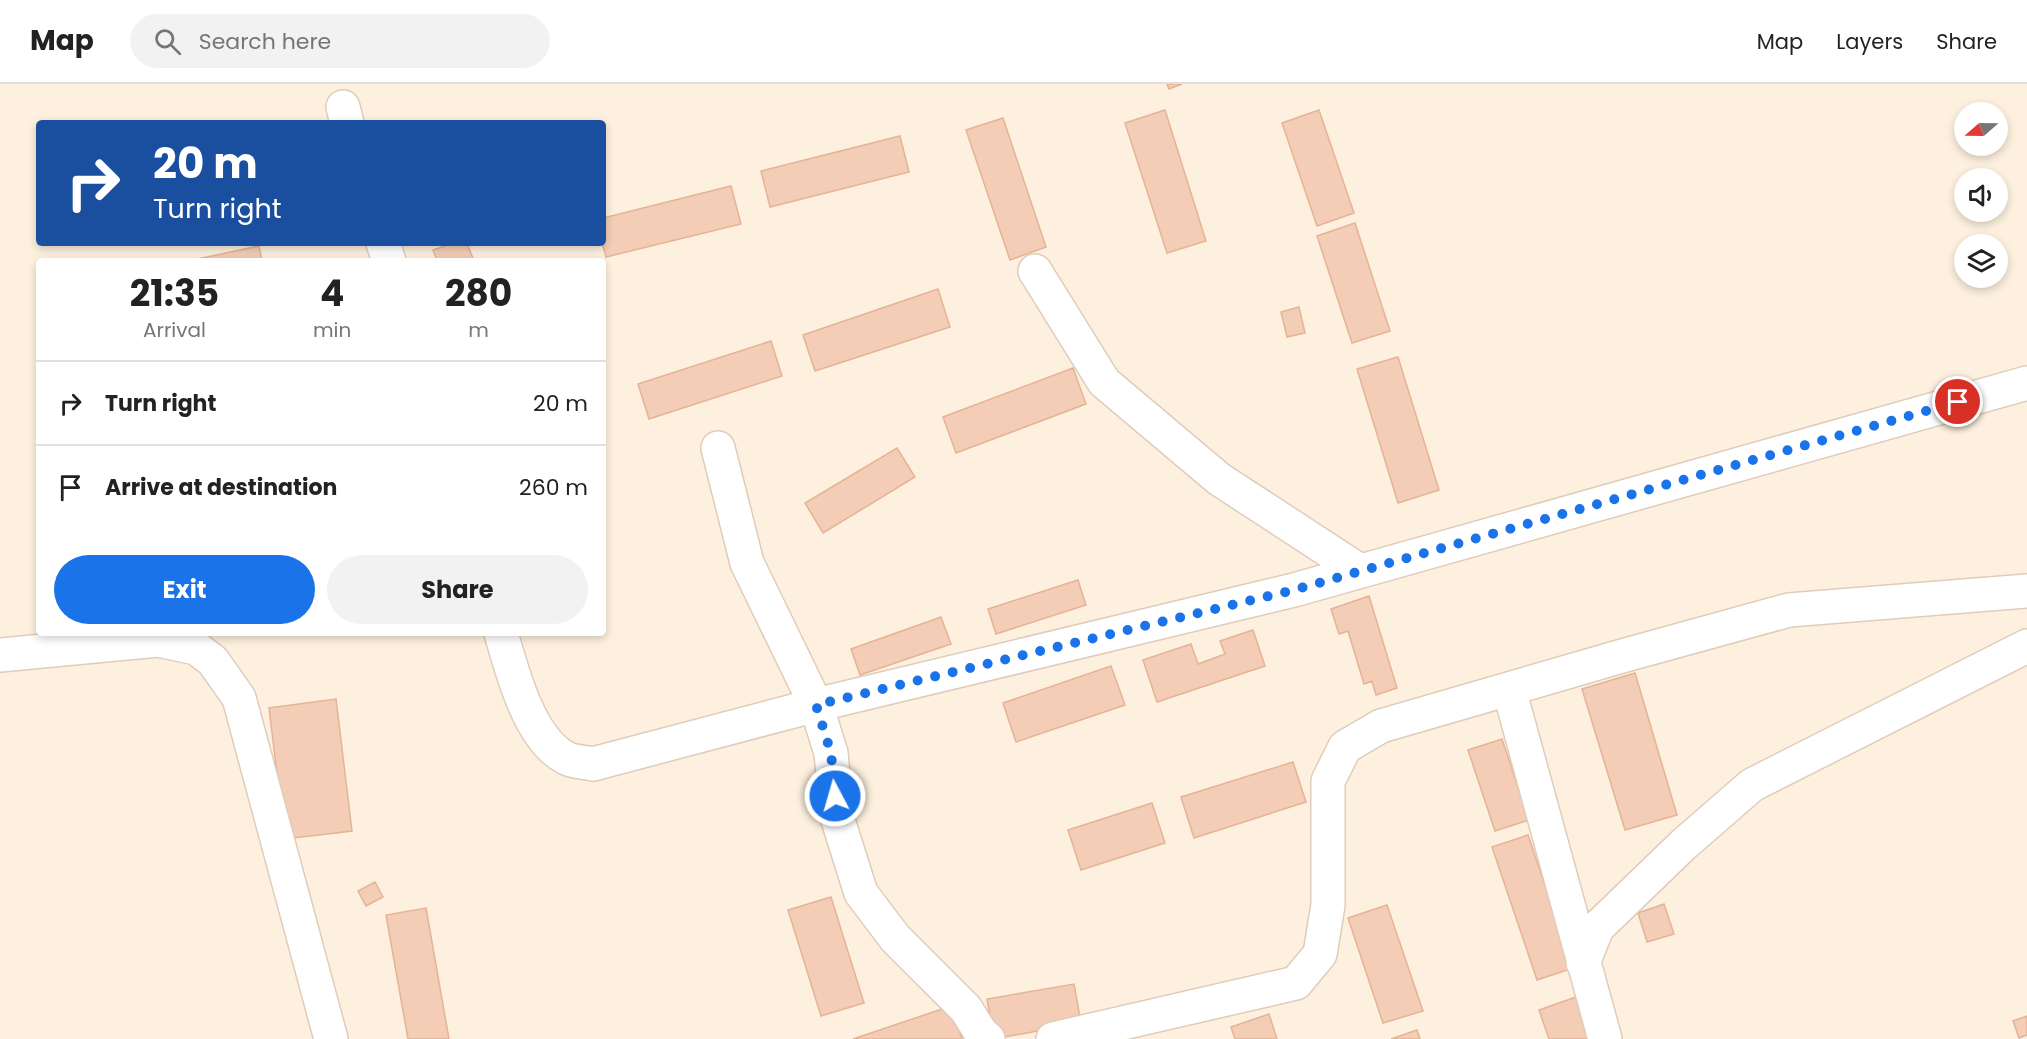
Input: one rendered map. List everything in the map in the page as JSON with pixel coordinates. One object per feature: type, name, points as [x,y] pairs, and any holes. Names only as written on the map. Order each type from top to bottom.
[{"type":"street","points":[[1035,272],[1104,382],[1219,479],[1360,571]]},
{"type":"street","points":[[502,636],[519,694],[545,741],[566,759],[593,764],[816,705],[1294,590],[2027,383]]},
{"type":"street","points":[[718,448],[747,563],[816,705],[831,753],[837,817],[861,893],[895,938],[966,1009],[981,1033],[988,1039]]},
{"type":"street","points":[[1053,1039],[1296,982],[1320,954],[1328,904],[1328,782],[1345,747],[1381,726],[1789,610],[2027,591]]},
{"type":"street","points":[[0,655],[158,640],[196,648],[213,661],[239,698],[331,1039]]},
{"type":"street","points":[[1583,963],[1597,928],[1683,845],[1752,785],[2027,646]]},
{"type":"street","points":[[1509,689],[1605,1039]]},
{"type":"building","points":[[1167,84],[1182,84],[1169,89]]},
{"type":"building","points":[[1165,110],[1206,241],[1167,253],[1125,123]]},
{"type":"building","points":[[1319,110],[1354,213],[1317,226],[1282,123]]},
{"type":"building","points":[[1003,118],[1046,247],[1010,260],[966,130]]},
{"type":"building","points":[[900,136],[909,172],[770,207],[761,171]]},
{"type":"building","points":[[731,186],[741,224],[606,257],[603,246],[606,246],[606,217]]},
{"type":"building","points":[[1355,223],[1390,331],[1352,343],[1317,236]]},
{"type":"building","points":[[259,246],[261,258],[202,258]]},
{"type":"building","points":[[445,246],[468,246],[473,258],[436,258],[433,250]]},
{"type":"building","points":[[938,289],[950,327],[815,371],[803,335]]},
{"type":"building","points":[[1299,307],[1305,333],[1287,337],[1281,312]]},
{"type":"building","points":[[771,341],[782,376],[649,419],[638,384]]},
{"type":"building","points":[[1398,357],[1439,490],[1398,503],[1357,369]]},
{"type":"building","points":[[1073,368],[1086,404],[956,453],[943,417]]},
{"type":"building","points":[[897,448],[915,477],[823,533],[805,503]]},
{"type":"building","points":[[1078,580],[1086,605],[996,634],[988,609]]},
{"type":"building","points":[[1369,596],[1397,688],[1376,695],[1372,681],[1364,684],[1348,631],[1339,634],[1331,609]]},
{"type":"building","points":[[941,617],[951,644],[860,675],[851,649]]},
{"type":"building","points":[[1253,630],[1265,666],[1157,702],[1143,660],[1191,644],[1198,664],[1225,654],[1220,641]]},
{"type":"building","points":[[1111,666],[1125,705],[1016,742],[1003,703]]},
{"type":"building","points":[[1635,673],[1677,815],[1625,830],[1582,689]]},
{"type":"building","points":[[336,699],[352,831],[285,839],[269,708]]},
{"type":"building","points":[[1502,739],[1529,820],[1495,831],[1468,750]]},
{"type":"building","points":[[1293,762],[1306,802],[1194,838],[1181,797]]},
{"type":"building","points":[[1152,803],[1165,843],[1081,870],[1068,830]]},
{"type":"building","points":[[1528,835],[1573,968],[1537,980],[1492,847]]},
{"type":"building","points":[[375,882],[383,897],[366,906],[358,891]]},
{"type":"building","points":[[831,897],[864,1003],[821,1016],[788,910]]},
{"type":"building","points":[[1664,904],[1674,934],[1647,942],[1638,913]]},
{"type":"building","points":[[1387,905],[1423,1011],[1383,1023],[1348,918]]},
{"type":"building","points":[[426,908],[449,1039],[408,1039],[386,915]]},
{"type":"building","points":[[1074,984],[1081,1023],[994,1039],[987,999]]},
{"type":"building","points":[[1576,997],[1590,1039],[1549,1039],[1539,1010]]},
{"type":"building","points":[[951,1006],[962,1039],[853,1039]]},
{"type":"building","points":[[1269,1014],[1277,1039],[1235,1039],[1231,1027]]},
{"type":"building","points":[[2027,1016],[2027,1035],[2019,1038],[2013,1021]]},
{"type":"building","points":[[1417,1030],[1420,1039],[1391,1039]]},
{"type":"route","points":[[835,796],[831,753],[816,705],[1294,590],[1958,402]]}]
